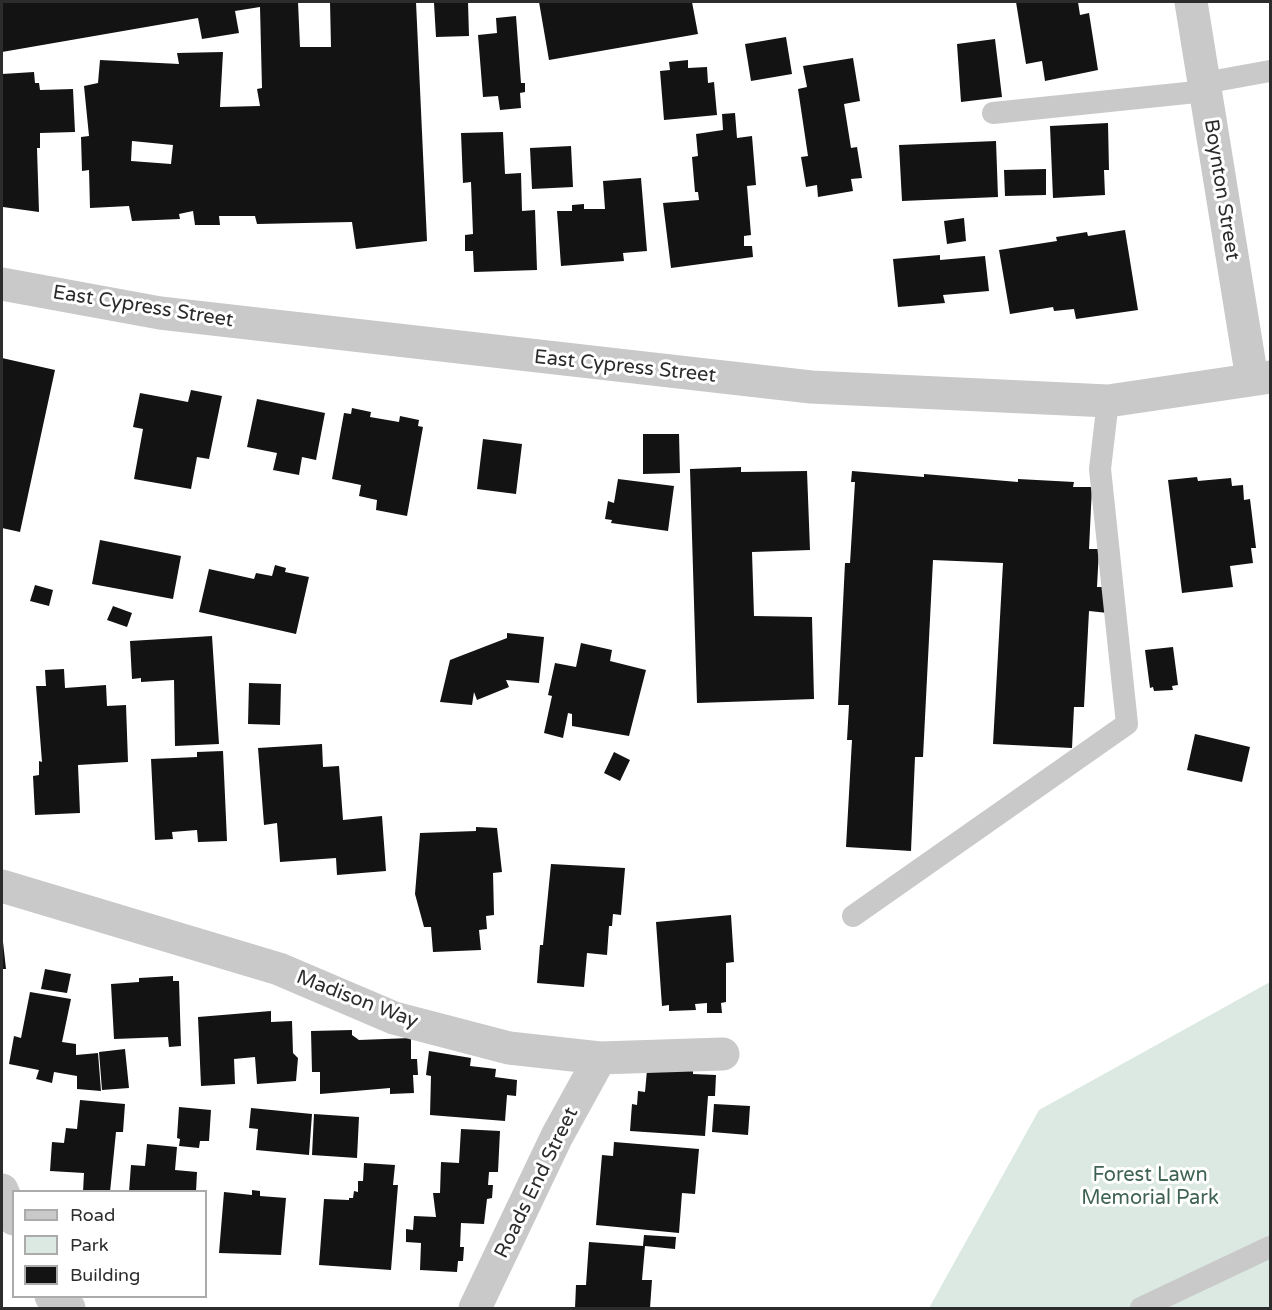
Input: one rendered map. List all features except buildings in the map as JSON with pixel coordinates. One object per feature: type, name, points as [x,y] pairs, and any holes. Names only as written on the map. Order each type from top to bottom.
[{"type":"street","name":"Boynton Street","points":[[1191,2],[1261,378]]},
{"type":"street","name":"East Cypress Street","points":[[2,284],[172,314],[811,387],[1108,401],[1261,378]]},
{"type":"street","name":"Madison Way","points":[[2,886],[279,969],[394,1018],[509,1048],[600,1058],[723,1054]]},
{"type":"street","name":"Roads End Street","points":[[475,1308],[557,1136],[600,1058]]},
{"type":"street","points":[[2,1190],[12,1214]]},
{"type":"street","points":[[52,1298],[56,1305],[69,1308]]},
{"type":"lane","points":[[993,113],[1205,87],[1270,71]]},
{"type":"lane","points":[[853,916],[1127,724],[1100,469],[1108,401]]},
{"type":"lane","points":[[1141,1308],[1270,1247]]},
{"type":"green space","name":"Forest Lawn Memorial Park","points":[[1270,982],[1270,1308],[929,1308],[1039,1110]]}]
